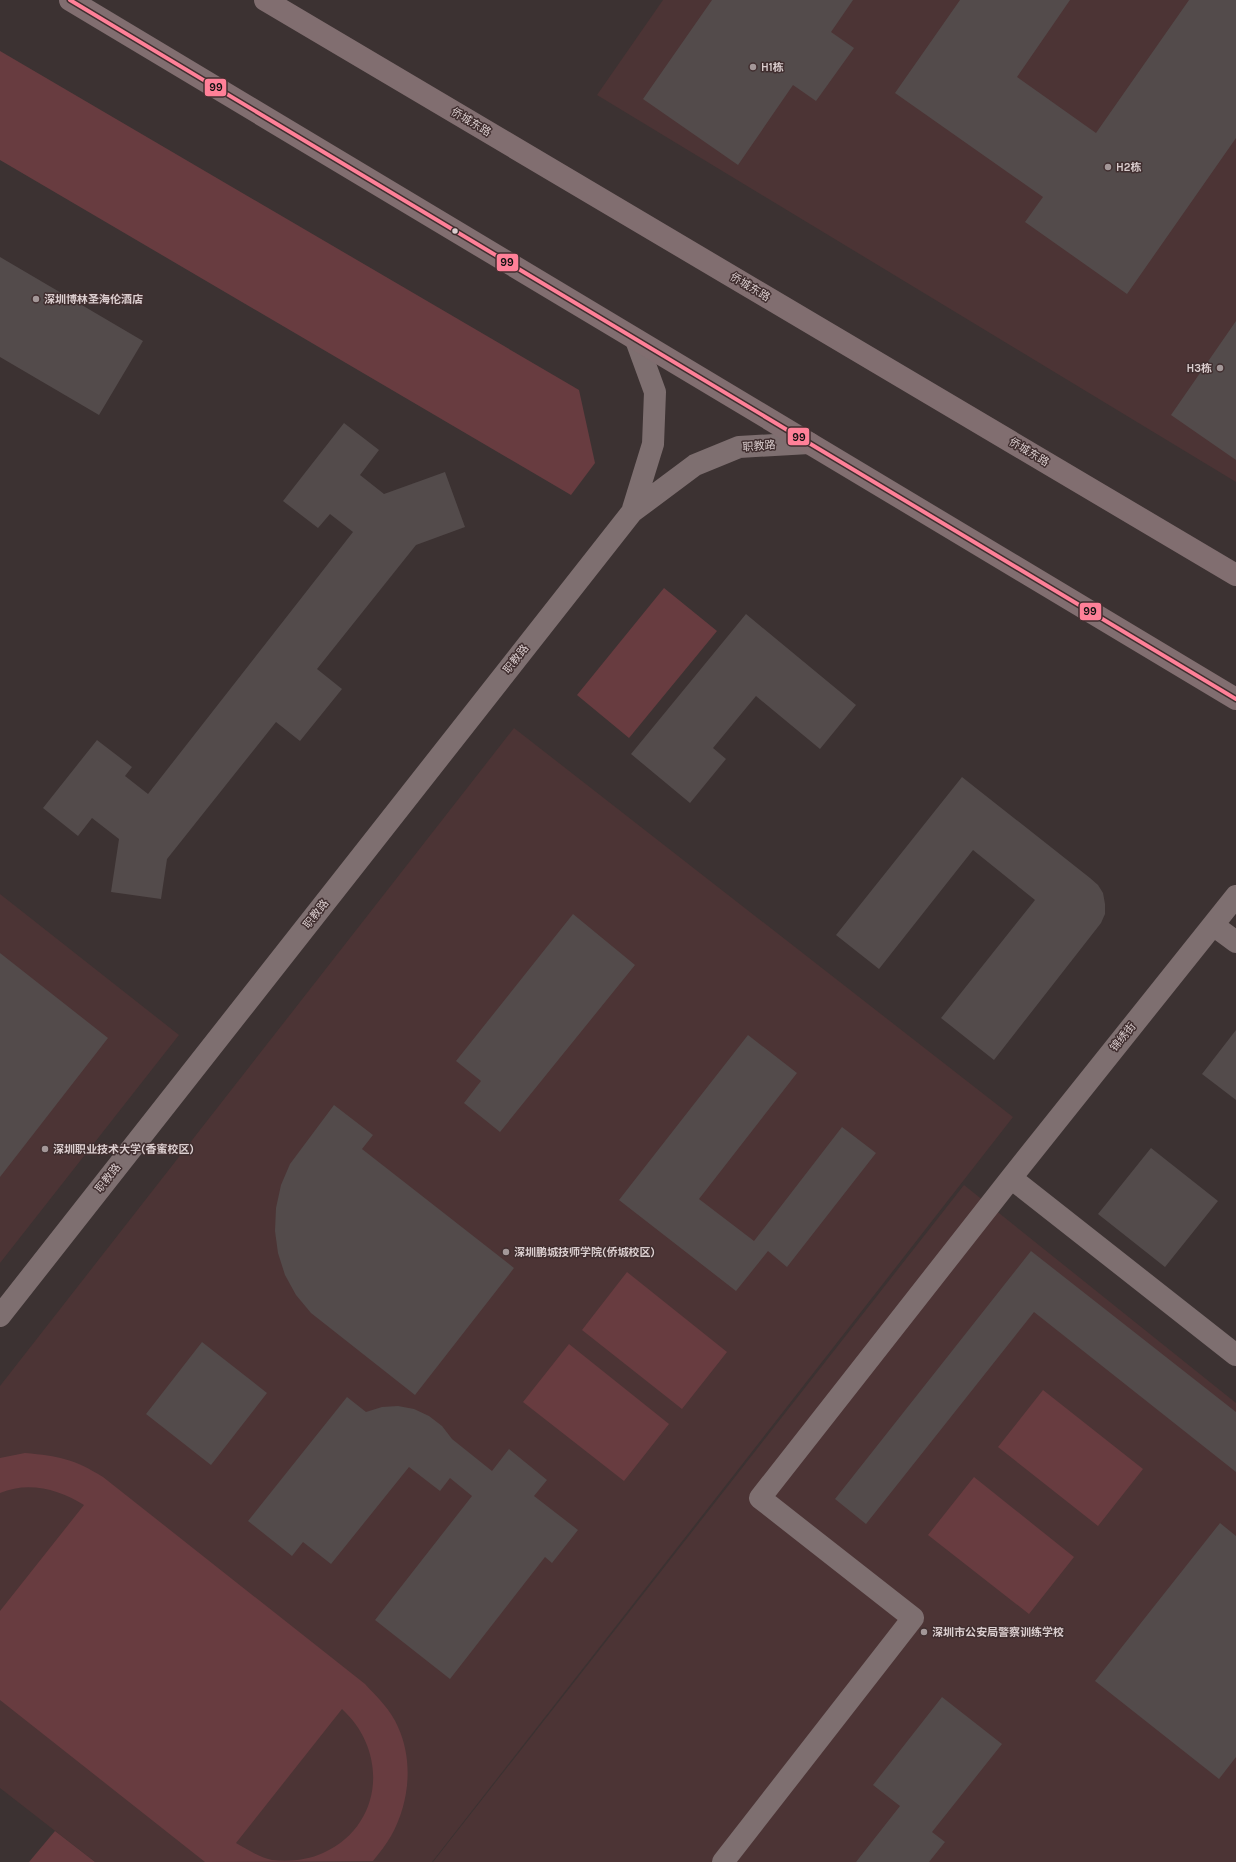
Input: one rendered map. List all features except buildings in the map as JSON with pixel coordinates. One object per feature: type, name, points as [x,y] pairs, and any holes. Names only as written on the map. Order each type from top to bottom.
[{"type":"main road","points":[[70,0],[1236,699]]},
{"type":"main road","name":"侨城东路","points":[[265,0],[1236,575]]},
{"type":"street","name":"职教路","points":[[632,512],[653,444],[655,392],[636,340]]},
{"type":"street","name":"职教路","points":[[0,1316],[632,512],[695,465],[739,447],[809,443]]},
{"type":"street","name":"锦绣街","points":[[723,1862],[913,1618],[760,1498],[1011,1178],[1236,896]]},
{"type":"street","points":[[1213,924],[1236,942]]},
{"type":"street","points":[[1011,1178],[1236,1354]]},
{"type":"shaded area","points":[[663,0],[1236,0],[1236,482],[597,95]]},
{"type":"shaded area","points":[[0,51],[579,390],[595,463],[571,495],[0,160]]},
{"type":"shaded area","points":[[664,588],[717,631],[629,738],[577,695]]},
{"type":"shaded area","name":"深圳鹏城技师学院(侨城校区)","points":[[514,728],[1013,1117],[432,1862],[95,1862],[0,1788],[0,1386]]},
{"type":"shaded area","name":"深圳职业技术大学(香蜜校区)","points":[[0,894],[179,1035],[0,1263]]},
{"type":"shaded area","name":"深圳市公安局警察训练学校","points":[[964,1185],[1236,1403],[1236,1862],[433,1862]]},
{"type":"shaded area","points":[[627,1272],[727,1352],[682,1409],[582,1330]]},
{"type":"shaded area","points":[[569,1344],[669,1424],[624,1481],[523,1402]]},
{"type":"shaded area","points":[[1043,1390],[1143,1469],[1098,1526],[998,1447]]},
{"type":"shaded area","points":[[25,1453],[47,1455],[75,1462],[103,1477],[365,1684],[388,1709],[395,1721],[403,1740],[408,1768],[405,1797],[397,1824],[385,1846],[373,1861],[205,1862],[0,1700],[0,1611],[84,1505],[74,1499],[43,1488],[32,1487],[11,1489],[0,1493],[0,1458]],"holes":[[[342,1709],[357,1726],[367,1746],[372,1766],[373,1787],[368,1807],[358,1825],[343,1841],[323,1853],[305,1859],[285,1861],[272,1860],[263,1857],[236,1843]]]},
{"type":"shaded area","points":[[974,1477],[1074,1557],[1029,1614],[928,1535]]},
{"type":"shaded area","points":[[55,1831],[95,1862],[29,1862]]},
{"type":"transit line","name":"99","points":[[70,0],[1236,699]]},
{"type":"place","name":"H1栋","points":[[753,67]]},
{"type":"place","name":"H2栋","points":[[1108,167]]},
{"type":"place","name":"深圳博林圣海伦酒店","points":[[36,299]]},
{"type":"place","name":"H3栋","points":[[1220,368]]},
{"type":"place","name":"深圳职业技术大学(香蜜校区)","points":[[45,1149]]},
{"type":"place","name":"深圳鹏城技师学院(侨城校区)","points":[[506,1252]]},
{"type":"place","name":"深圳市公安局警察训练学校","points":[[924,1632]]}]
